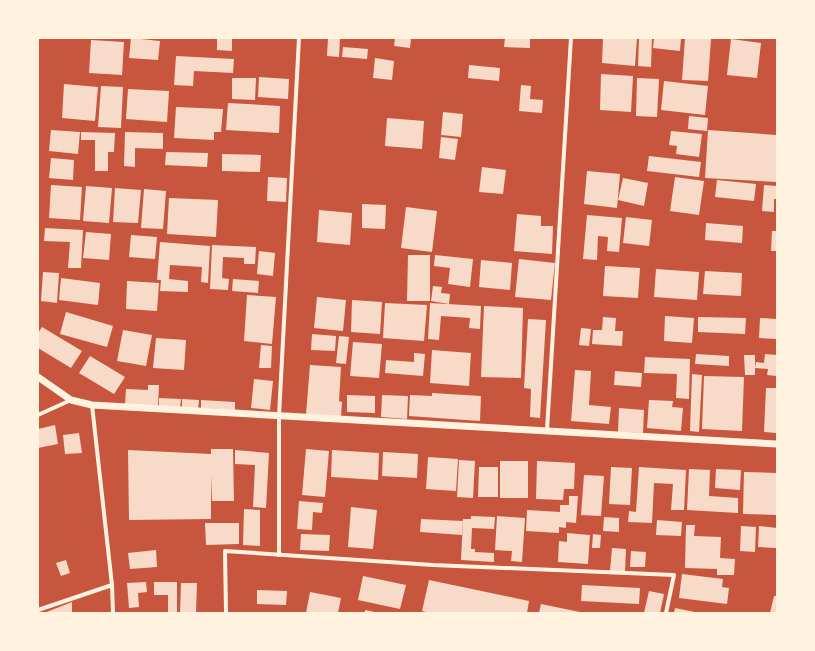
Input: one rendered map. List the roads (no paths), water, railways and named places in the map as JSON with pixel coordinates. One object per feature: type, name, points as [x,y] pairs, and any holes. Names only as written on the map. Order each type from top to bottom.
[{"type":"street","points":[[279,555],[279,416],[299,38]]},
{"type":"street","points":[[547,430],[571,38]]},
{"type":"street","points":[[38,377],[71,400],[92,405],[777,444]]},
{"type":"street","points":[[38,415],[71,400]]},
{"type":"street","points":[[92,405],[112,586],[113,613]]},
{"type":"street","points":[[226,613],[225,551],[441,565],[674,575],[666,613]]},
{"type":"street","points":[[38,610],[112,586]]}]
